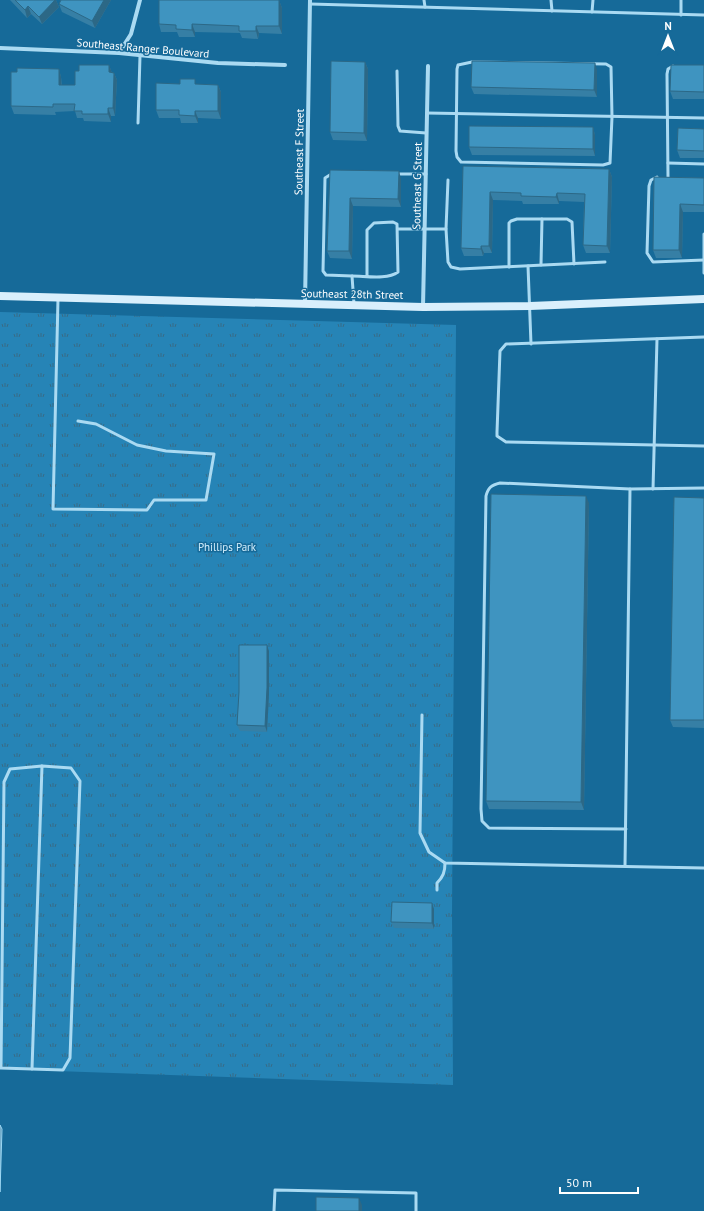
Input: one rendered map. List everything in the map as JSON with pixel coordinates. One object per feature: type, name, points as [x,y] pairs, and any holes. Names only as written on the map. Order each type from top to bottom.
[{"type":"main road","name":"Southeast 28th Street","points":[[0,296],[423,307],[530,306],[704,299]]},
{"type":"street","points":[[119,53],[131,34],[140,0]]},
{"type":"street","name":"Southeast F Street","points":[[305,304],[310,2]]},
{"type":"street","name":"Southeast Ranger Boulevard","points":[[0,48],[119,53],[218,63],[285,65]]},
{"type":"street","name":"Southeast G Street","points":[[423,307],[428,66]]},
{"type":"lane","points":[[386,6],[387,0]]},
{"type":"lane","points":[[424,0],[424,7]]},
{"type":"lane","points":[[551,0],[552,11]]},
{"type":"lane","points":[[592,12],[593,0]]},
{"type":"lane","points":[[681,0],[681,15]]},
{"type":"lane","points":[[310,2],[386,6],[704,15]]},
{"type":"lane","points":[[138,123],[140,56]]},
{"type":"lane","points":[[472,62],[606,64],[611,67],[612,157],[610,163],[603,165],[461,162],[457,157],[456,151],[458,114],[458,65],[472,62]]},
{"type":"lane","points":[[668,177],[667,74],[671,66],[676,66]]},
{"type":"lane","points":[[398,71],[398,126],[400,131],[426,133]]},
{"type":"lane","points":[[427,113],[704,118]]},
{"type":"lane","points":[[668,163],[704,164]]},
{"type":"lane","points":[[340,173],[332,173],[325,178],[323,271],[326,275],[352,276],[367,276],[393,276],[398,272],[398,224],[393,222],[374,223],[369,225],[367,230],[367,276]]},
{"type":"lane","points":[[392,174],[426,174]]},
{"type":"lane","points":[[675,177],[656,177],[651,180],[649,186],[647,253],[653,262],[704,260]]},
{"type":"lane","points":[[448,180],[446,229],[448,262],[451,267],[460,269],[605,262]]},
{"type":"lane","points":[[509,267],[509,224],[511,220],[517,219],[567,219],[572,222],[574,264]]},
{"type":"lane","points":[[541,265],[542,219]]},
{"type":"lane","points":[[398,229],[446,229]]},
{"type":"lane","points":[[704,234],[704,274]]},
{"type":"lane","points":[[528,266],[531,344]]},
{"type":"lane","points":[[352,276],[354,305]]},
{"type":"lane","points":[[58,297],[52,509],[147,510],[154,500],[206,500],[214,454],[166,451],[137,445],[96,424],[78,421]]},
{"type":"lane","points":[[704,337],[506,344],[500,351],[497,436],[500,440],[506,442],[704,446]]},
{"type":"lane","points":[[653,489],[657,339]]},
{"type":"lane","points":[[626,829],[489,828],[482,821],[486,496],[488,489],[492,485],[500,483],[630,489],[704,488]]},
{"type":"lane","points":[[625,866],[630,489]]},
{"type":"lane","points":[[422,715],[420,833],[429,852],[445,862],[704,868]]},
{"type":"lane","points":[[32,1069],[42,766]]},
{"type":"lane","points":[[42,766],[71,768],[80,781],[70,1058],[63,1070],[0,1068],[4,782],[10,769],[42,766]]},
{"type":"lane","points":[[437,890],[437,883],[442,878],[445,870],[445,862]]},
{"type":"lane","points":[[274,1211],[274,1190],[416,1193],[416,1211]]},
{"type":"green space","name":"Phillips Park","points":[[0,312],[456,325],[452,915],[453,1085],[0,1069]]},
{"type":"water","points":[[0,1125],[2,1129],[0,1192]]},
{"type":"building","points":[[15,0],[55,0],[39,17],[28,6],[25,10]]},
{"type":"building","points":[[61,0],[104,0],[92,21],[59,4]]},
{"type":"building","points":[[159,0],[279,0],[279,26],[256,26],[256,31],[239,31],[239,26],[192,24],[192,30],[176,29],[176,25],[159,24]]},
{"type":"building","points":[[331,61],[365,62],[364,133],[330,132]]},
{"type":"building","points":[[472,61],[595,63],[594,90],[471,87]]},
{"type":"building","points":[[79,65],[109,65],[109,72],[114,73],[113,108],[108,108],[108,114],[82,114],[82,111],[74,111],[75,104],[53,104],[53,107],[11,106],[11,72],[17,72],[17,68],[59,69],[59,85],[75,85],[75,71],[79,71]]},
{"type":"building","points":[[671,65],[704,65],[704,92],[670,91]]},
{"type":"building","points":[[180,79],[195,79],[195,84],[218,85],[218,111],[195,111],[195,116],[179,115],[179,110],[156,110],[156,83],[180,84]]},
{"type":"building","points":[[469,126],[593,127],[593,149],[469,147]]},
{"type":"building","points":[[678,128],[704,129],[704,151],[677,150]]},
{"type":"building","points":[[463,166],[609,169],[607,246],[583,245],[585,194],[557,193],[556,197],[521,196],[521,193],[490,192],[489,246],[481,246],[481,249],[461,248]]},
{"type":"building","points":[[330,170],[399,171],[398,199],[350,198],[349,251],[327,251]]},
{"type":"building","points":[[654,177],[704,178],[704,205],[680,204],[679,250],[653,250]]},
{"type":"building","points":[[491,494],[586,496],[581,802],[486,801]]},
{"type":"building","points":[[674,497],[704,498],[704,720],[670,720]]},
{"type":"building","points":[[239,645],[267,645],[265,726],[237,725]]},
{"type":"building","points":[[392,902],[432,903],[432,923],[391,922]]},
{"type":"building","points":[[316,1197],[359,1198],[359,1211],[316,1211]]}]
